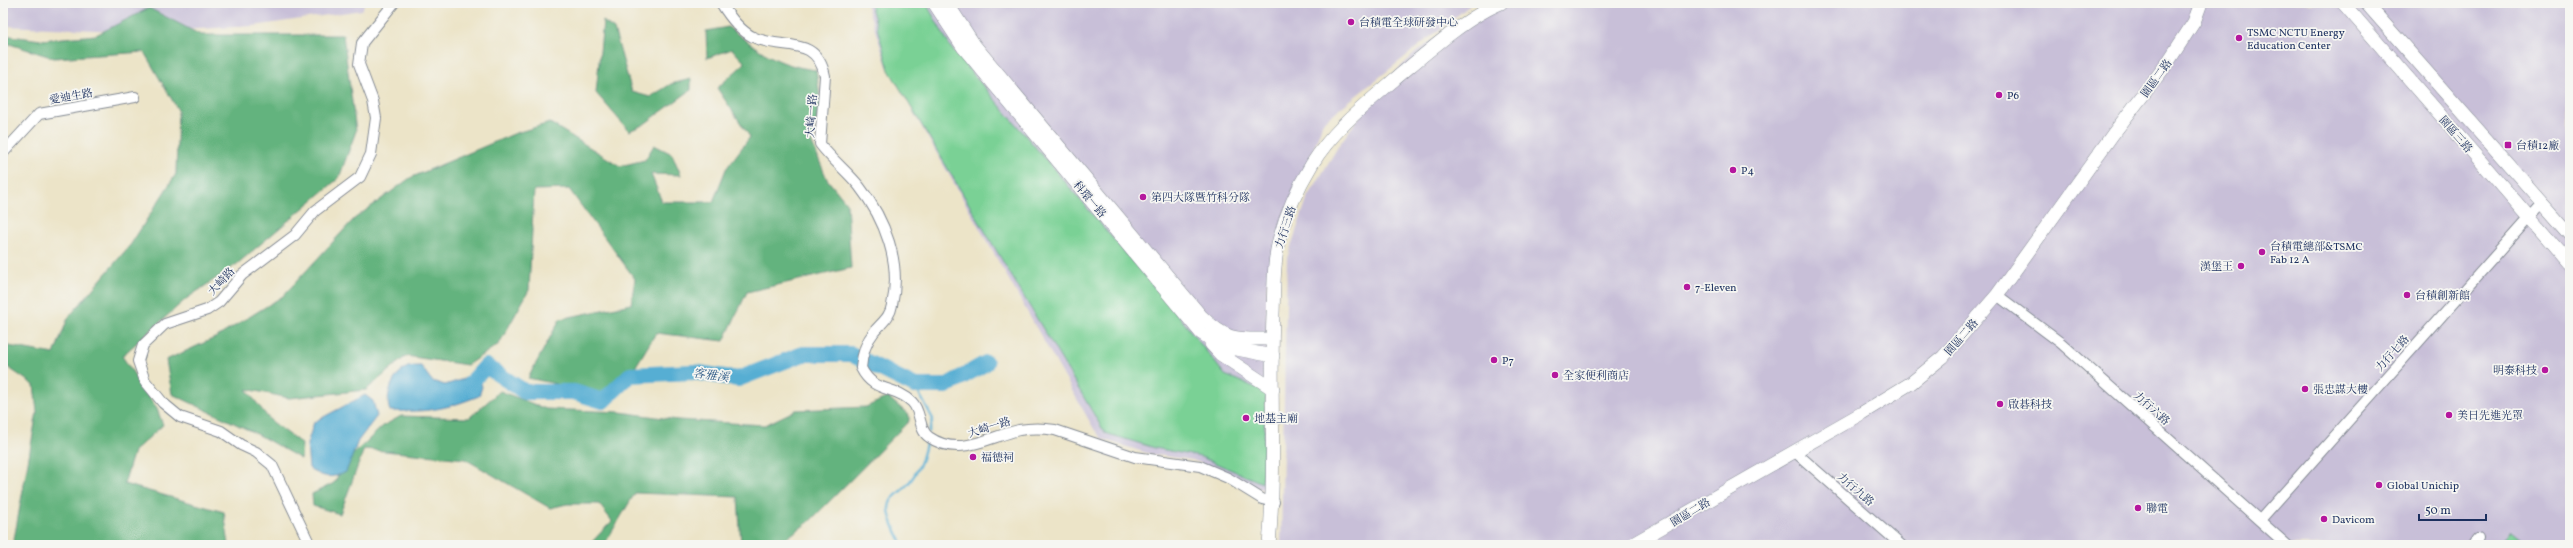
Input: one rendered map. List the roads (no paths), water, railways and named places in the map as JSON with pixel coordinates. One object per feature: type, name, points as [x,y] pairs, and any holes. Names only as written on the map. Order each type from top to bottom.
[{"type":"street","name":"大崎路","points":[[310,545],[272,465],[256,452],[241,445],[221,431],[180,417],[163,403],[145,381],[138,360],[143,345],[165,324],[206,310],[219,302],[242,275],[295,235],[315,211],[360,177],[371,154],[376,118],[373,101],[359,64],[362,43],[394,3]]},
{"type":"street","name":"大崎一路","points":[[721,3],[732,19],[752,36],[763,41],[804,47],[814,53],[823,67],[825,82],[820,144],[859,186],[882,219],[893,259],[895,285],[892,306],[886,320],[872,334],[862,352],[861,368],[872,384],[912,402],[920,416],[923,431],[929,437],[951,446],[976,445],[1025,429],[1055,430],[1135,457],[1200,466],[1228,478],[1262,499],[1274,502]]},
{"type":"street","name":"科環一路","points":[[934,3],[963,48],[1206,338],[1237,350],[1272,356]]},
{"type":"street","name":"科環一路","points":[[947,3],[975,46],[1201,316],[1216,331],[1227,336],[1272,338]]},
{"type":"street","name":"力行三路","points":[[1269,545],[1274,502],[1272,338],[1279,241],[1297,192],[1313,163],[1345,121],[1413,64],[1474,17],[1501,3]]},
{"type":"street","name":"園區二路","points":[[2194,22],[2201,3]]},
{"type":"street","name":"園區二路","points":[[1631,545],[1794,450],[1862,413],[1911,383],[1943,357],[1997,296],[2113,134],[2166,65],[2194,22],[2211,3]]},
{"type":"street","name":"園區三路","points":[[2343,3],[2570,264]]},
{"type":"street","name":"園區三路","points":[[2366,3],[2570,234]]},
{"type":"street","name":"愛迪生路","points":[[3,152],[39,114],[135,97]]},
{"type":"street","name":"力行七路","points":[[2260,520],[2528,217],[2543,202]]},
{"type":"street","name":"力行六路","points":[[1997,296],[2061,343],[2287,545]]},
{"type":"street","points":[[1206,338],[1220,354],[1273,389]]},
{"type":"street","name":"力行九路","points":[[1794,450],[1901,545]]},
{"type":"water","points":[[421,366],[432,381],[445,385],[479,374],[482,387],[479,396],[436,409],[390,411],[388,405],[389,393],[398,374],[408,367]]},
{"type":"water","points":[[365,395],[373,401],[377,416],[358,441],[346,472],[336,476],[323,476],[309,468],[307,444],[314,422]]},
{"type":"waterway","name":"客雅溪","points":[[470,384],[486,366],[525,392],[574,392],[603,401],[630,375],[693,372],[738,379],[803,354],[851,354],[915,386],[946,386],[986,363]]},
{"type":"waterway","points":[[915,386],[933,419],[929,432]]},
{"type":"waterway","points":[[903,545],[889,514],[889,505],[892,499],[912,479],[922,460],[927,439]]},
{"type":"place","name":"台積電全球研發中心","points":[[1351,22]]},
{"type":"place","name":"TSMC NCTU Energy Education Center","points":[[2239,38]]},
{"type":"place","name":"P6","points":[[1999,95]]},
{"type":"place","name":"台積12廠","points":[[2508,145]]},
{"type":"place","name":"P4","points":[[1733,170]]},
{"type":"place","name":"第四大隊暨竹科分隊","points":[[1143,197]]},
{"type":"place","name":"台積電總部&TSMC Fab 12 A","points":[[2262,252]]},
{"type":"place","name":"漢堡王","points":[[2241,266]]},
{"type":"place","name":"7-Eleven","points":[[1687,287]]},
{"type":"place","name":"台積創新館","points":[[2407,295]]},
{"type":"place","name":"P7","points":[[1494,360]]},
{"type":"place","name":"明泰科技","points":[[2545,370]]},
{"type":"place","name":"全家便利商店","points":[[1555,375]]},
{"type":"place","name":"張忠謀大樓","points":[[2305,389]]},
{"type":"place","name":"啟碁科技","points":[[2000,404]]},
{"type":"place","name":"美日先進光罩","points":[[2449,415]]},
{"type":"place","name":"地基主廟","points":[[1246,418]]},
{"type":"place","name":"福德祠","points":[[973,457]]},
{"type":"place","name":"Global Unichip","points":[[2379,485]]},
{"type":"place","name":"聯電","points":[[2138,508]]},
{"type":"place","name":"Davicom","points":[[2324,519]]}]
